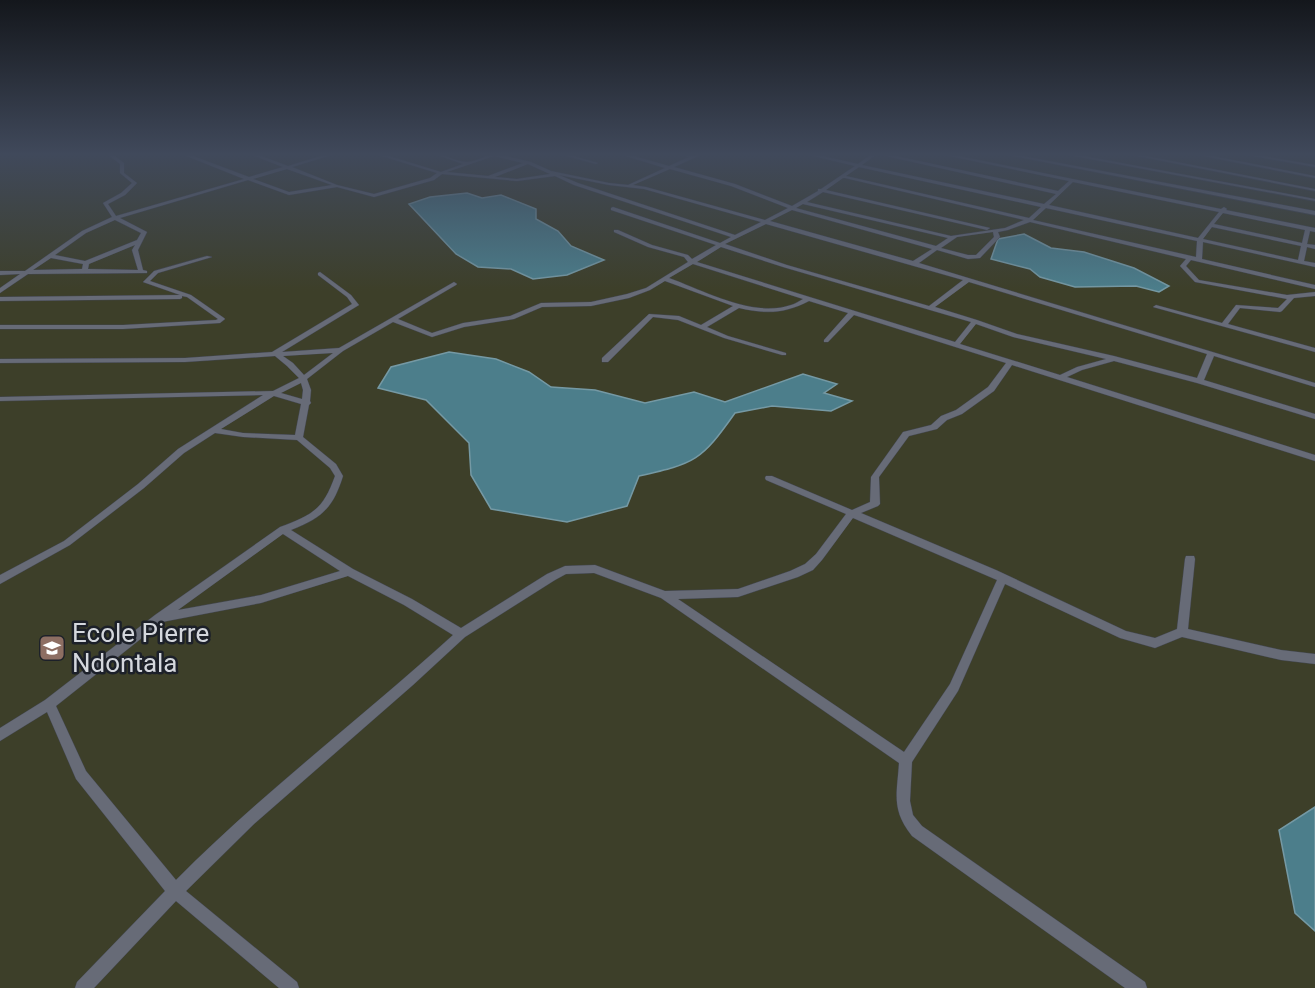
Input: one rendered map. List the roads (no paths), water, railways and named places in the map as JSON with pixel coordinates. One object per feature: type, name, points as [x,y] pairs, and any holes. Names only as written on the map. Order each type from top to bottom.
[{"type":"street","points":[[113,199],[105,203],[115,218],[144,232],[135,250],[141,272]]},
{"type":"street","points":[[0,291],[84,232],[115,218],[178,199]]},
{"type":"street","points":[[621,199],[735,237]]},
{"type":"street","points":[[681,199],[914,263],[1315,385]]},
{"type":"street","points":[[769,199],[791,208],[976,258],[997,237],[995,230]]},
{"type":"street","points":[[394,320],[426,334],[438,334],[464,326],[518,316],[541,305],[591,304],[623,298],[648,289],[718,246],[807,199]]},
{"type":"street","points":[[860,199],[995,230]]},
{"type":"street","points":[[940,199],[1315,286]]},
{"type":"street","points":[[1014,199],[1315,265]]},
{"type":"street","points":[[914,263],[953,238],[1006,229],[1030,220],[1053,199]]},
{"type":"street","points":[[1158,199],[1312,229],[1304,244],[1301,261]]},
{"type":"street","points":[[1199,260],[1201,235],[1222,212],[1230,199]]},
{"type":"street","points":[[1231,199],[1315,213]]},
{"type":"street","points":[[803,202],[953,238]]},
{"type":"street","points":[[613,209],[718,246],[975,321],[1024,339],[1114,358],[1200,381],[1315,417]]},
{"type":"street","points":[[1211,225],[1315,247]]},
{"type":"street","points":[[616,231],[650,246],[686,256],[692,262],[1315,458]]},
{"type":"street","points":[[50,256],[86,262],[139,242]]},
{"type":"street","points":[[0,273],[156,272],[209,257]]},
{"type":"street","points":[[1190,258],[1183,266],[1197,280],[1292,297],[1315,294]]},
{"type":"street","points":[[85,272],[86,262]]},
{"type":"street","points":[[1,328],[148,327],[212,324],[221,321],[222,318],[189,296],[146,282],[156,272]]},
{"type":"street","points":[[274,353],[356,305],[349,296],[320,274]]},
{"type":"street","points":[[665,279],[738,306],[784,310],[798,307],[810,298]]},
{"type":"street","points":[[931,308],[967,280]]},
{"type":"street","points":[[0,580],[67,543],[141,486],[181,451],[273,393],[303,379],[341,350],[454,284]]},
{"type":"street","points":[[0,299],[189,296]]},
{"type":"street","points":[[1224,326],[1239,306],[1280,310],[1292,297]]},
{"type":"street","points":[[702,327],[738,306]]},
{"type":"street","points":[[1156,307],[1315,351]]},
{"type":"street","points":[[826,341],[854,312]]},
{"type":"street","points":[[605,360],[651,315],[670,316],[784,354]]},
{"type":"street","points":[[956,345],[975,321]]},
{"type":"street","points":[[0,361],[185,360],[341,350]]},
{"type":"street","points":[[274,353],[299,372],[309,395],[299,438]]},
{"type":"street","points":[[1200,381],[1211,354]]},
{"type":"street","points":[[1061,378],[1072,370],[1092,368],[1114,358]]},
{"type":"street","points":[[665,595],[738,592],[809,567],[851,514],[875,504],[875,477],[906,434],[934,427],[948,416],[959,412],[991,389],[1010,363]]},
{"type":"street","points":[[0,399],[273,393],[307,403]]},
{"type":"street","points":[[0,735],[49,704],[159,618],[283,529],[316,517],[331,499],[339,476],[333,466],[299,438],[232,434],[214,430]]},
{"type":"street","points":[[769,478],[1002,579],[1124,635],[1155,643],[1182,632],[1218,638],[1279,656],[1315,659]]},
{"type":"street","points":[[283,529],[349,572],[408,602],[462,634]]},
{"type":"street","points":[[1182,632],[1190,559]]},
{"type":"street","points":[[83,988],[174,890],[315,761],[415,678],[462,634],[565,570],[595,569],[665,595],[906,760]]},
{"type":"street","points":[[159,618],[261,598],[349,572]]},
{"type":"street","points":[[1002,579],[954,687],[906,760],[903,801],[907,818],[917,831],[1139,988]]},
{"type":"street","points":[[49,704],[81,775],[174,890],[291,988]]},
{"type":"water","points":[[424,199],[511,199],[536,209],[536,219],[558,231],[571,246],[604,260],[567,275],[533,279],[511,269],[478,267],[456,254],[409,204]]},
{"type":"water","points":[[1024,234],[1051,248],[1084,252],[1134,268],[1169,286],[1159,292],[1136,286],[1075,287],[1040,277],[1030,269],[991,259],[998,239]]},
{"type":"water","points":[[449,352],[496,359],[529,372],[551,387],[595,390],[645,403],[694,392],[725,402],[803,374],[837,384],[824,393],[852,401],[831,411],[772,406],[735,413],[714,441],[696,458],[639,476],[627,506],[567,522],[491,509],[471,475],[469,443],[426,400],[378,388],[391,367]]},
{"type":"water","points":[[1315,807],[1315,931],[1295,913],[1279,830]]},
{"type":"place","name":"Ecole Pierre Ndontala","points":[[52,648]]}]
